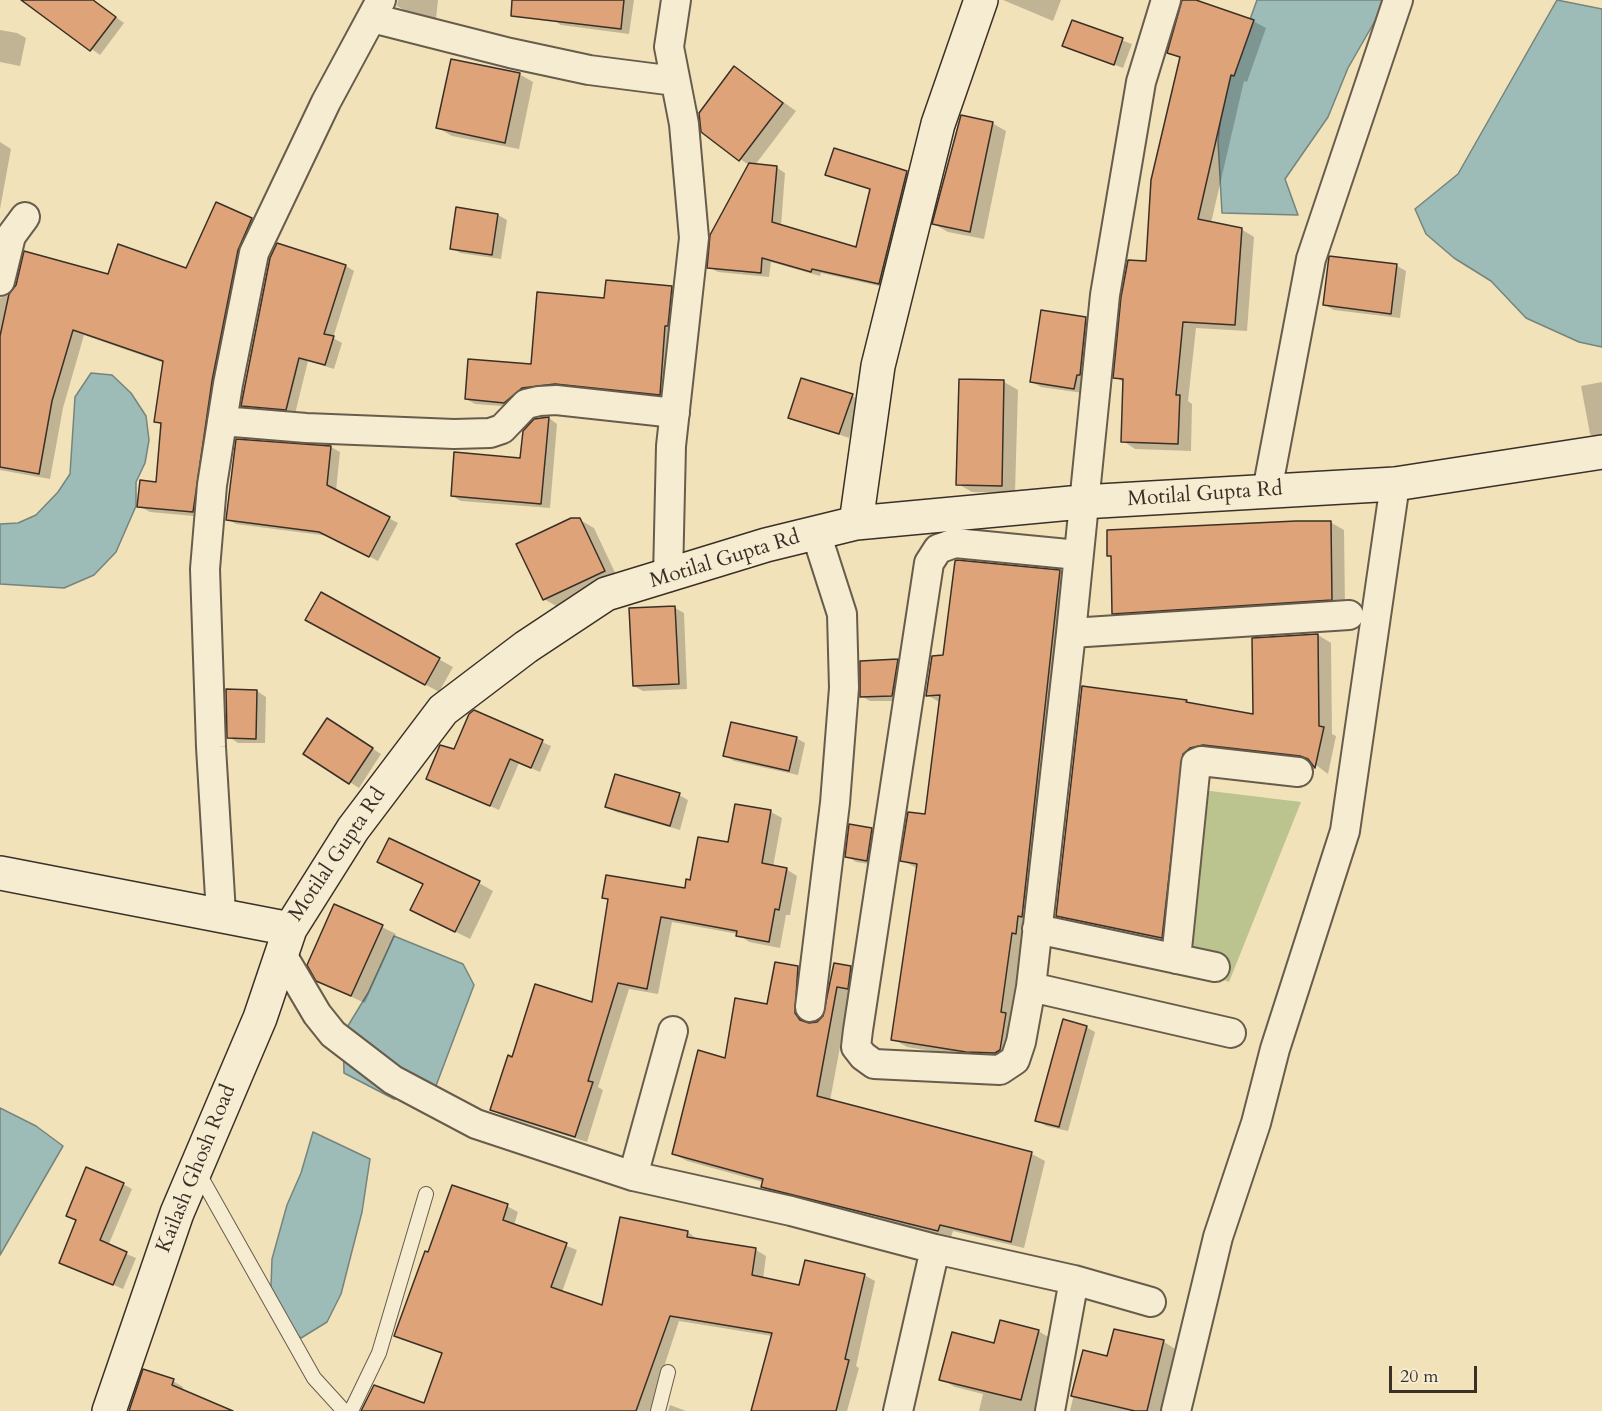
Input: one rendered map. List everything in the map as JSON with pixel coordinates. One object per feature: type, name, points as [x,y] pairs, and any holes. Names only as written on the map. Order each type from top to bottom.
[{"type":"street","points":[[668,577],[671,446],[694,238],[684,124],[669,48],[676,0]]},
{"type":"street","points":[[856,523],[881,355],[938,124],[981,0]]},
{"type":"street","points":[[1078,555],[955,543],[938,549],[929,563],[856,1047],[874,1064],[1000,1070],[1015,1060],[1022,1042],[1071,633],[1078,555],[1082,502],[1105,295],[1142,82],[1166,0]]},
{"type":"street","points":[[1267,490],[1311,259],[1398,0]]},
{"type":"street","points":[[221,914],[211,747],[205,569],[212,485],[222,421],[254,253],[326,102],[376,9],[566,65],[675,81]]},
{"type":"street","points":[[0,280],[11,236],[25,217]]},
{"type":"street","points":[[222,421],[306,428],[454,434],[490,433],[502,429],[526,404],[539,401],[556,400],[675,412]]},
{"type":"street","name":"Motilal Gupta Rd","points":[[0,873],[221,914],[285,941],[352,829],[443,710],[525,647],[606,594],[668,577],[766,545],[856,523],[1082,502],[1395,484],[1602,452]]},
{"type":"street","points":[[1176,1411],[1218,1237],[1256,1123],[1275,1048],[1345,831],[1395,484]]},
{"type":"street","points":[[810,1007],[835,803],[844,688],[842,614],[816,533]]},
{"type":"street","points":[[1071,633],[1349,615]]},
{"type":"street","points":[[1176,959],[1196,763],[1201,761],[1298,772]]},
{"type":"street","points":[[1037,929],[1215,967]]},
{"type":"street","points":[[285,941],[317,1014],[333,1034],[393,1080],[476,1124],[633,1176],[791,1211],[934,1249],[1074,1280],[1151,1302]]},
{"type":"street","name":"Kailash Ghosh Road","points":[[109,1411],[177,1213],[260,1018],[285,941]]},
{"type":"street","points":[[1030,987],[1231,1034]]},
{"type":"street","points":[[633,1176],[673,1032]]},
{"type":"street","points":[[898,1411],[934,1249]]},
{"type":"street","points":[[1050,1411],[1074,1280]]},
{"type":"lane","points":[[196,1168],[314,1377],[344,1411]]},
{"type":"lane","points":[[351,1411],[379,1353],[426,1194]]},
{"type":"lane","points":[[658,1411],[668,1372]]},
{"type":"green space","points":[[1194,789],[1301,802],[1229,982],[1165,958]]},
{"type":"water","points":[[1257,0],[1387,0],[1348,68],[1328,117],[1285,179],[1298,215],[1222,213],[1218,141],[1223,94]]},
{"type":"water","points":[[1557,0],[1602,9],[1602,347],[1579,342],[1526,318],[1491,281],[1454,258],[1426,234],[1415,209],[1458,174]]},
{"type":"water","points":[[91,373],[112,375],[131,393],[146,416],[149,440],[145,463],[136,482],[136,506],[116,552],[94,575],[64,588],[0,584],[0,524],[18,523],[36,515],[58,492],[70,474],[75,397]]},
{"type":"water","points":[[394,936],[463,964],[474,985],[431,1099],[394,1099],[344,1073],[343,1034],[368,993]]},
{"type":"water","points":[[0,1108],[36,1126],[63,1146],[0,1255]]},
{"type":"water","points":[[313,1132],[370,1159],[362,1212],[341,1294],[327,1322],[301,1338],[270,1312],[272,1259],[287,1205],[301,1173]]},
{"type":"building","points":[[21,0],[93,0],[116,17],[90,51]]},
{"type":"building","points":[[512,0],[624,0],[621,29],[511,16]]},
{"type":"building","points":[[1182,0],[1196,0],[1254,20],[1234,76],[1231,75],[1198,219],[1242,228],[1235,325],[1183,322],[1176,395],[1180,395],[1178,444],[1121,442],[1123,379],[1113,378],[1121,297],[1128,260],[1146,261],[1151,180],[1180,57],[1167,53]]},
{"type":"building","points":[[1072,20],[1123,38],[1114,65],[1062,46]]},
{"type":"building","points":[[451,59],[520,73],[505,143],[436,128]]},
{"type":"building","points":[[734,66],[783,103],[739,161],[701,132],[699,113]]},
{"type":"building","points":[[961,115],[993,122],[970,232],[932,224]]},
{"type":"building","points":[[834,148],[907,171],[879,284],[812,269],[811,272],[762,258],[761,273],[707,268],[710,235],[749,163],[777,166],[772,222],[856,247],[870,189],[825,175]]},
{"type":"building","points":[[216,202],[252,218],[238,250],[212,381],[193,512],[137,507],[140,480],[156,482],[161,423],[154,422],[163,361],[73,330],[52,401],[39,474],[0,467],[0,336],[9,294],[16,285],[24,251],[108,274],[118,244],[186,268]]},
{"type":"building","points":[[456,207],[498,214],[492,255],[450,249]]},
{"type":"building","points":[[277,243],[346,265],[324,334],[334,336],[325,365],[299,358],[286,410],[241,406],[270,258]]},
{"type":"building","points":[[1329,256],[1397,264],[1391,314],[1323,305]]},
{"type":"building","points":[[606,280],[672,286],[668,326],[665,326],[660,395],[555,384],[522,388],[504,403],[465,399],[468,359],[531,364],[537,292],[604,298]]},
{"type":"building","points":[[1041,310],[1086,317],[1080,375],[1077,375],[1074,389],[1030,382]]},
{"type":"building","points":[[801,378],[853,394],[839,434],[788,418]]},
{"type":"building","points":[[959,379],[1004,380],[1002,486],[956,485]]},
{"type":"building","points":[[549,417],[541,504],[451,496],[454,452],[520,458],[523,431],[534,419]]},
{"type":"building","points":[[236,439],[331,446],[327,485],[390,517],[369,557],[319,532],[226,520]]},
{"type":"building","points":[[571,518],[580,518],[605,571],[543,600],[516,544]]},
{"type":"building","points":[[1331,521],[1332,600],[1112,614],[1111,556],[1107,556],[1107,530]]},
{"type":"building","points":[[955,561],[1060,570],[1022,917],[1018,916],[1016,934],[1012,933],[1001,1012],[1006,1013],[1000,1050],[995,1053],[966,1052],[891,1040],[917,864],[900,861],[908,812],[925,814],[940,695],[926,696],[932,656],[943,655]]},
{"type":"building","points":[[321,592],[440,658],[425,685],[305,620]]},
{"type":"building","points":[[675,606],[679,684],[633,686],[629,608]]},
{"type":"building","points":[[1318,634],[1319,726],[1324,727],[1315,768],[1308,759],[1300,756],[1203,745],[1190,748],[1183,754],[1162,938],[1056,916],[1082,686],[1187,700],[1186,702],[1253,714],[1252,638]]},
{"type":"building","points":[[898,659],[892,696],[860,697],[860,661]]},
{"type":"building","points":[[226,689],[257,690],[256,739],[227,738]]},
{"type":"building","points":[[474,710],[543,740],[531,768],[510,759],[490,806],[426,779],[440,745],[454,749],[469,714]]},
{"type":"building","points":[[327,718],[373,748],[349,784],[303,754]]},
{"type":"building","points":[[731,722],[797,737],[789,771],[723,756]]},
{"type":"building","points":[[615,774],[680,793],[670,826],[605,807]]},
{"type":"building","points":[[735,804],[771,810],[762,863],[787,868],[779,910],[775,909],[769,942],[736,936],[737,931],[661,917],[647,989],[618,983],[588,1081],[593,1082],[575,1137],[490,1110],[508,1055],[512,1057],[535,984],[592,1002],[608,899],[602,898],[606,875],[685,888],[686,879],[690,880],[698,837],[728,842]]},
{"type":"building","points":[[849,824],[872,828],[867,861],[845,857]]},
{"type":"building","points":[[389,838],[480,881],[455,932],[410,910],[423,884],[377,862]]},
{"type":"building","points":[[334,904],[383,925],[351,996],[316,981],[307,965]]},
{"type":"building","points":[[775,962],[798,966],[795,1013],[800,1020],[809,1023],[817,1022],[823,1016],[834,963],[851,966],[848,989],[837,987],[817,1096],[1032,1152],[1011,1242],[940,1225],[938,1231],[761,1187],[763,1179],[672,1154],[698,1050],[725,1058],[735,998],[767,1004]]},
{"type":"building","points":[[1063,1019],[1087,1026],[1059,1127],[1035,1121]]},
{"type":"building","points":[[86,1167],[124,1183],[100,1240],[127,1252],[113,1285],[59,1263],[76,1220],[66,1216]]},
{"type":"building","points":[[452,1185],[508,1204],[503,1220],[567,1243],[551,1287],[602,1305],[620,1217],[688,1231],[687,1237],[756,1248],[752,1275],[799,1285],[805,1260],[865,1274],[845,1359],[849,1360],[836,1411],[751,1411],[772,1333],[670,1316],[636,1411],[361,1411],[374,1385],[424,1403],[442,1353],[394,1336]]},
{"type":"building","points":[[1000,1320],[1039,1330],[1021,1400],[939,1380],[952,1332],[994,1343]]},
{"type":"building","points":[[1114,1329],[1164,1340],[1147,1411],[1135,1411],[1071,1396],[1083,1350],[1107,1356]]},
{"type":"building","points":[[143,1369],[174,1379],[172,1385],[233,1411],[129,1411]]}]
